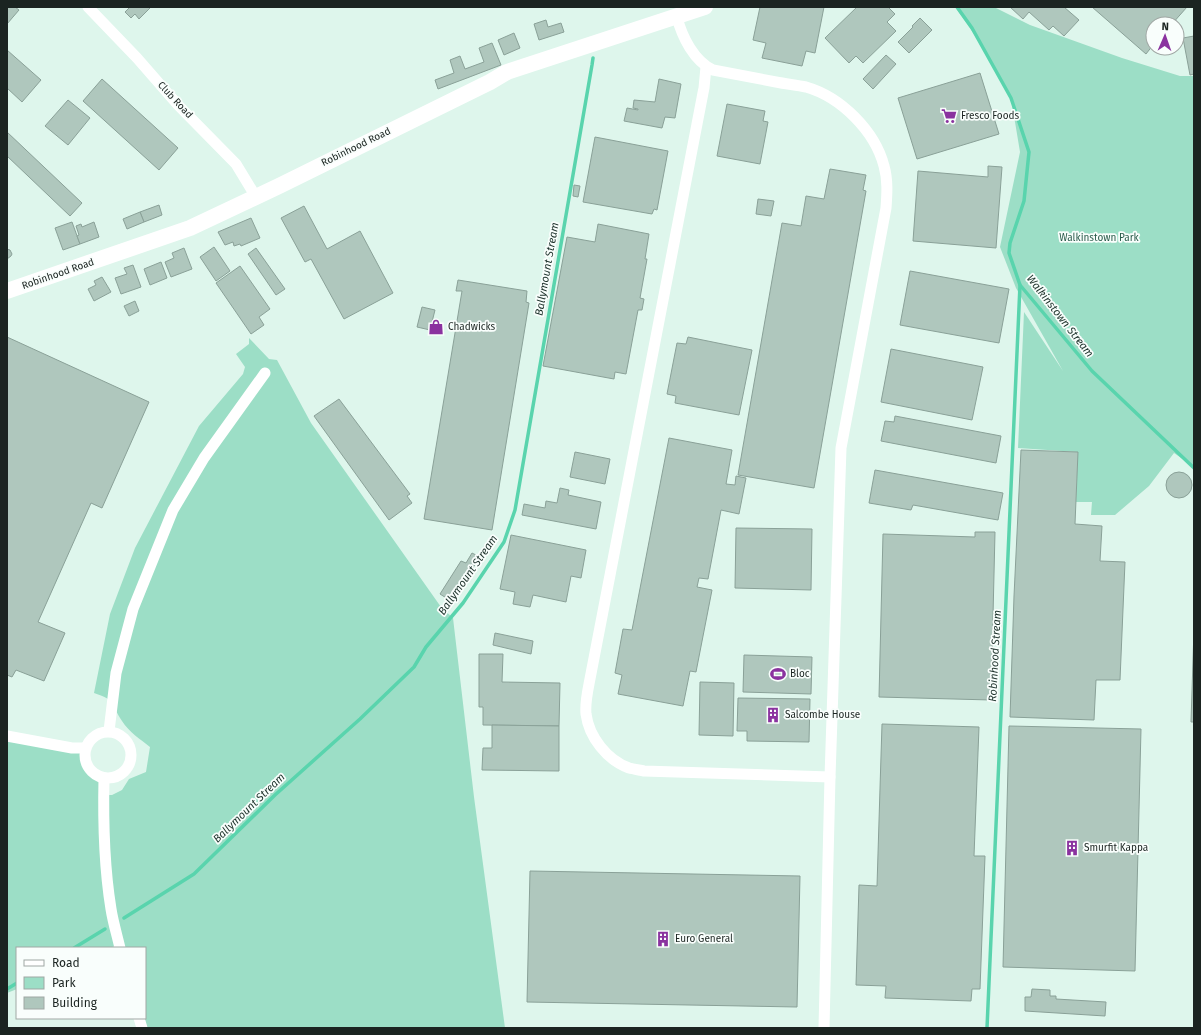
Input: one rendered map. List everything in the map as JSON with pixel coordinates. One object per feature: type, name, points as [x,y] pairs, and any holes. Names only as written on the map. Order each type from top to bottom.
[{"type":"street","name":"Club Road","points":[[88,7],[137,58],[178,105],[236,164],[256,197]]},
{"type":"street","name":"Robinhood Road","points":[[7,291],[190,228],[490,82],[507,72],[706,7]]},
{"type":"street","points":[[677,17],[684,39],[694,54],[706,67],[713,70],[807,87],[833,99],[854,114],[875,144],[885,167],[887,195],[886,208],[841,448],[830,777],[824,1028]]},
{"type":"street","points":[[706,67],[704,88],[589,684],[586,714],[592,733],[605,751],[615,761],[629,768],[644,770],[830,777]]},
{"type":"street","points":[[109,731],[116,673],[133,609],[173,510],[204,458],[265,373]]},
{"type":"street","points":[[109,731],[123,737],[127,742],[130,748],[131,759],[122,774],[117,777],[104,778],[95,775],[86,764],[84,756],[85,748],[88,741],[94,736],[101,732],[109,731]]},
{"type":"street","points":[[7,736],[72,748],[85,748]]},
{"type":"street","points":[[104,778],[103,820],[106,868],[111,910],[120,947]]},
{"type":"green space","name":"Walkinstown Park","points":[[955,7],[994,7],[1030,25],[1122,58],[1180,76],[1194,76],[1194,467],[1174,453],[1149,486],[1115,515],[1091,515],[1092,502],[1076,502],[1077,452],[1018,448],[1024,312],[1063,371],[1016,288],[1000,247],[1020,152],[1011,98],[974,34]]},
{"type":"green space","points":[[249,338],[269,359],[277,360],[311,423],[441,607],[453,618],[474,797],[505,1028],[146,1028],[142,1019],[146,1019],[146,947],[120,947],[119,944],[112,947],[16,947],[16,989],[7,993],[7,736],[85,748],[87,765],[92,772],[100,777],[104,795],[112,795],[122,790],[129,779],[146,772],[150,747],[128,729],[112,703],[107,698],[94,693],[110,614],[135,548],[199,426],[243,374],[245,367],[236,354],[249,344]]},
{"type":"building","points":[[7,7],[15,7],[19,10],[7,24]]},
{"type":"building","points":[[130,7],[151,7],[139,19],[135,14],[131,18],[125,12]]},
{"type":"building","points":[[760,7],[824,7],[815,53],[806,51],[802,66],[762,58],[766,43],[753,40]]},
{"type":"building","points":[[857,7],[888,7],[895,14],[887,22],[896,31],[863,63],[856,56],[849,63],[825,38]]},
{"type":"building","points":[[1010,7],[1064,7],[1079,20],[1064,36],[1053,26],[1049,30],[1029,12],[1023,19]]},
{"type":"building","points":[[1092,7],[1187,7],[1179,16],[1145,16],[1145,53]]},
{"type":"building","points":[[920,18],[932,30],[909,53],[898,42]]},
{"type":"building","points":[[546,20],[548,27],[561,23],[564,32],[539,40],[534,24]]},
{"type":"building","points":[[514,33],[520,48],[504,55],[498,40]]},
{"type":"building","points":[[1194,36],[1194,74],[1190,75],[1185,49],[1185,38]]},
{"type":"building","points":[[492,43],[501,65],[438,89],[435,80],[454,73],[450,60],[460,56],[465,69],[484,62],[479,48]]},
{"type":"building","points":[[7,50],[41,80],[22,102],[7,88]]},
{"type":"building","points":[[886,55],[896,64],[873,89],[863,79]]},
{"type":"building","name":"Fresco Foods","points":[[980,73],[999,134],[917,159],[898,98]]},
{"type":"building","points":[[102,79],[178,148],[159,170],[83,101]]},
{"type":"building","points":[[659,79],[681,84],[675,118],[665,117],[662,128],[624,121],[627,108],[638,110],[633,108],[634,100],[655,102]]},
{"type":"building","points":[[68,100],[90,118],[68,145],[45,126]]},
{"type":"building","points":[[727,104],[765,111],[763,121],[768,122],[760,164],[717,156]]},
{"type":"building","points":[[7,132],[82,203],[70,216],[7,156]]},
{"type":"building","points":[[595,137],[668,151],[657,210],[654,209],[652,214],[583,202]]},
{"type":"building","points":[[988,166],[1002,167],[996,248],[913,241],[918,171],[988,177]]},
{"type":"building","points":[[830,169],[866,175],[863,190],[866,191],[814,488],[738,475],[782,223],[801,226],[806,196],[824,199]]},
{"type":"building","points":[[574,185],[580,186],[578,197],[573,196]]},
{"type":"building","points":[[758,199],[774,201],[771,216],[756,214]]},
{"type":"building","points":[[159,205],[162,215],[144,222],[140,212]]},
{"type":"building","points":[[304,206],[327,249],[360,231],[393,293],[344,319],[311,259],[305,262],[281,218]]},
{"type":"building","points":[[140,212],[144,222],[127,229],[123,219]]},
{"type":"building","points":[[251,218],[260,238],[241,246],[240,244],[234,246],[233,242],[225,245],[218,232]]},
{"type":"building","points":[[72,222],[80,244],[63,250],[55,228]]},
{"type":"building","points":[[94,222],[99,237],[80,244],[76,226],[81,224],[82,227]]},
{"type":"building","points":[[598,224],[649,234],[645,259],[647,259],[640,298],[644,299],[642,310],[638,310],[626,374],[615,372],[614,379],[543,366],[567,237],[595,242]]},
{"type":"building","points":[[214,247],[230,271],[216,281],[200,257]]},
{"type":"building","points":[[184,248],[192,269],[171,277],[165,262],[174,258],[172,253]]},
{"type":"building","points":[[256,248],[285,289],[276,295],[248,254]]},
{"type":"building","points":[[7,249],[10,250],[12,254],[7,259]]},
{"type":"building","points":[[161,262],[167,278],[150,285],[144,269]]},
{"type":"building","points":[[133,265],[141,287],[121,294],[115,278],[127,274],[124,268]]},
{"type":"building","points":[[240,266],[270,309],[259,317],[264,325],[251,334],[216,283]]},
{"type":"building","points":[[910,271],[1009,289],[999,343],[900,325]]},
{"type":"building","points":[[102,277],[111,292],[94,301],[88,289],[96,285],[94,281]]},
{"type":"building","points":[[458,280],[527,291],[526,302],[529,303],[492,530],[424,519],[462,291],[456,291]]},
{"type":"building","points":[[135,301],[139,311],[129,316],[124,306]]},
{"type":"building","points":[[422,307],[435,310],[430,330],[417,327]]},
{"type":"building","points":[[7,337],[149,402],[102,508],[91,503],[38,622],[65,633],[44,681],[16,670],[12,677],[7,675]]},
{"type":"building","points":[[688,337],[752,350],[739,415],[675,403],[676,396],[667,394],[677,343],[686,344]]},
{"type":"building","points":[[891,349],[983,367],[972,420],[881,402]]},
{"type":"building","points":[[339,399],[410,494],[407,496],[412,503],[389,520],[314,416]]},
{"type":"building","points":[[895,416],[1001,436],[996,463],[881,441],[885,421],[894,422]]},
{"type":"building","points":[[669,438],[732,450],[726,484],[735,485],[736,476],[746,478],[739,514],[721,510],[708,579],[699,578],[697,587],[712,590],[696,672],[690,671],[683,706],[618,694],[622,675],[615,673],[623,629],[632,630]]},
{"type":"building","points":[[1021,450],[1078,452],[1075,524],[1102,526],[1100,561],[1125,562],[1120,680],[1096,680],[1094,720],[1010,717]]},
{"type":"building","points":[[575,452],[610,459],[605,484],[570,477]]},
{"type":"building","points":[[875,470],[1003,493],[998,520],[913,505],[911,510],[869,503]]},
{"type":"building","points":[[1179,472],[1188,476],[1192,485],[1188,494],[1179,498],[1170,494],[1166,485],[1170,476]]},
{"type":"building","points":[[560,488],[569,490],[568,495],[601,502],[596,529],[522,515],[524,504],[545,508],[546,501],[557,503]]},
{"type":"building","points":[[736,528],[812,529],[811,590],[735,588]]},
{"type":"building","points":[[975,532],[995,532],[991,700],[879,697],[883,534],[975,537]]},
{"type":"building","points":[[511,535],[586,550],[581,578],[571,576],[566,602],[533,595],[530,607],[513,604],[515,592],[500,589]]},
{"type":"building","points":[[472,553],[480,557],[451,601],[440,594],[461,561],[466,563]]},
{"type":"building","points":[[1194,629],[1194,722],[1191,722]]},
{"type":"building","points":[[495,633],[533,641],[531,654],[493,645]]},
{"type":"building","points":[[479,654],[503,654],[502,682],[560,683],[559,726],[483,725],[483,707],[479,707]]},
{"type":"building","name":"Bloc","points":[[744,655],[812,657],[811,694],[743,692]]},
{"type":"building","points":[[700,682],[734,683],[733,736],[699,735]]},
{"type":"building","name":"Salcombe House","points":[[738,698],[810,699],[809,742],[747,741],[747,731],[737,731]]},
{"type":"building","points":[[882,724],[979,727],[974,856],[985,856],[980,989],[972,989],[971,1001],[885,998],[886,986],[856,985],[859,885],[877,886]]},
{"type":"building","points":[[492,725],[559,726],[559,771],[482,770],[483,748],[492,748]]},
{"type":"building","name":"Smurfit Kappa","points":[[1009,726],[1141,729],[1135,971],[1003,967]]},
{"type":"building","name":"Euro General","points":[[530,871],[800,876],[797,1007],[527,1002]]},
{"type":"building","points":[[1032,989],[1050,990],[1050,996],[1056,996],[1056,999],[1106,1002],[1105,1016],[1025,1011],[1025,997],[1031,997]]},
{"type":"waterway","name":"Walkinstown Stream","points":[[957,7],[972,28],[1011,98],[1029,152],[1024,201],[1010,243],[1009,253],[1020,285],[1092,371],[1194,468]]},
{"type":"waterway","name":"Ballymount Stream","points":[[124,918],[194,874],[275,795],[360,719],[414,667],[426,647],[463,603],[504,542],[515,510],[593,58]]},
{"type":"waterway","name":"Robinhood Stream","points":[[987,1028],[1020,285]]},
{"type":"waterway","name":"Ballymount Stream","points":[[76,947],[105,929]]},
{"type":"waterway","name":"Ballymount Stream","points":[[7,989],[16,984]]},
{"type":"place","name":"Fresco Foods","points":[[949,116]]},
{"type":"place","name":"Chadwicks","points":[[436,327]]},
{"type":"place","name":"Bloc","points":[[778,674]]},
{"type":"place","name":"Salcombe House","points":[[773,715]]},
{"type":"place","name":"Smurfit Kappa","points":[[1072,848]]},
{"type":"place","name":"Euro General","points":[[663,939]]}]
